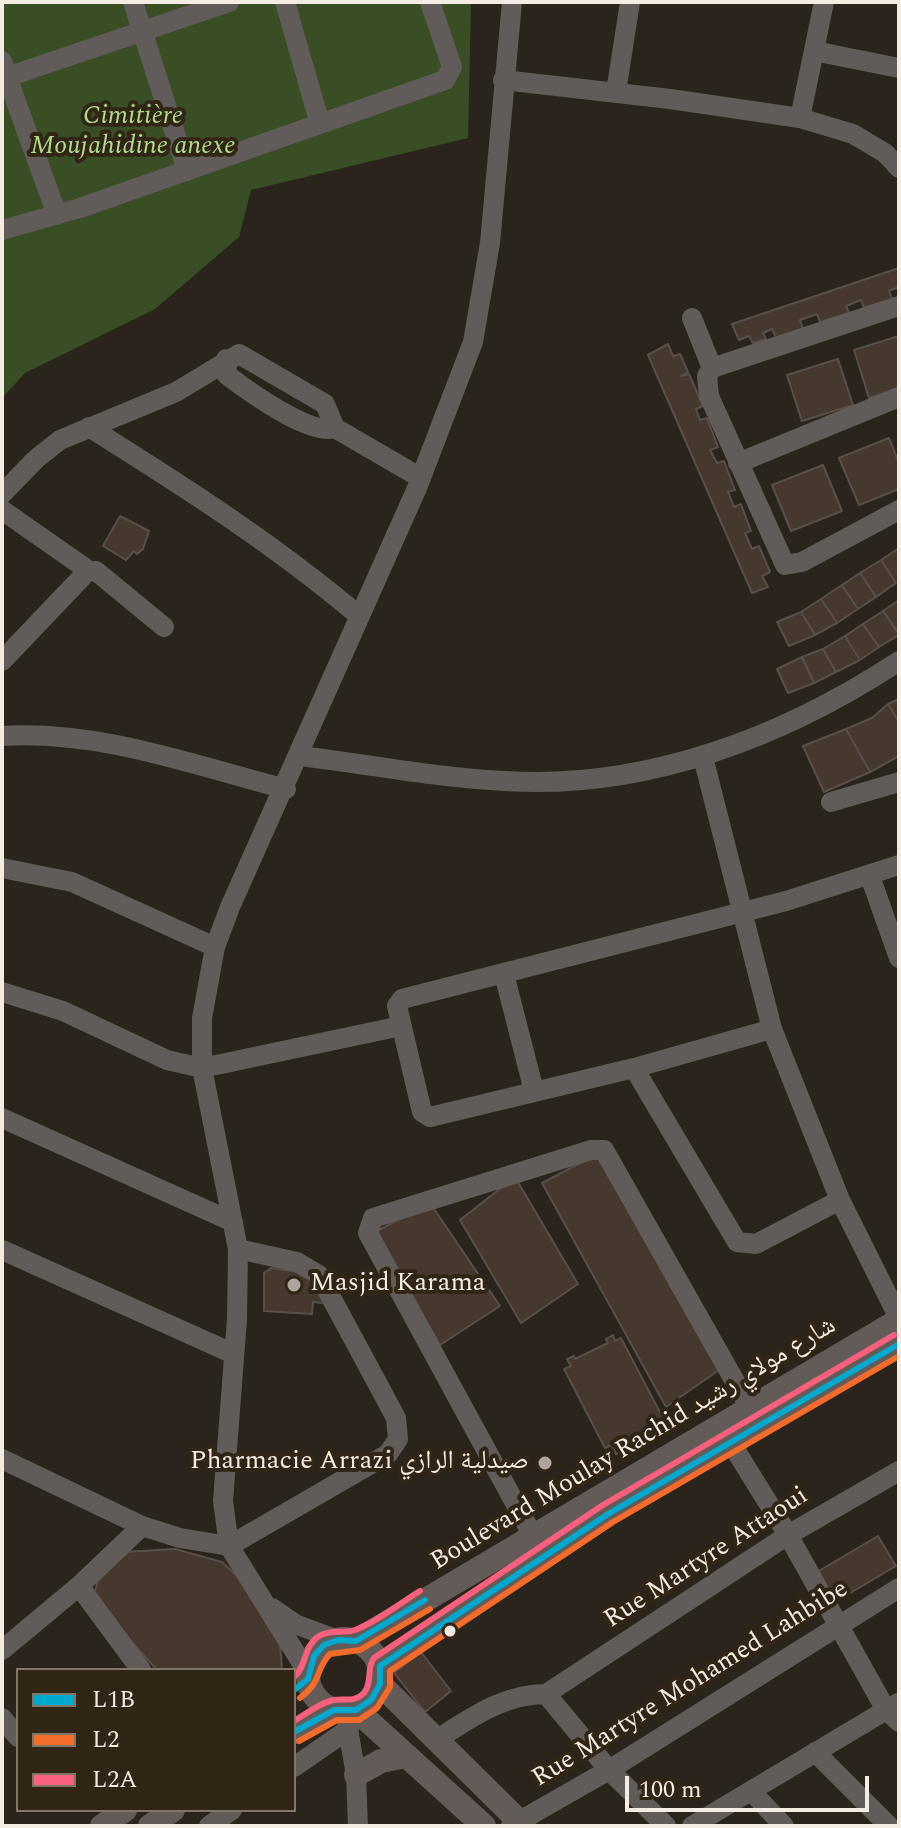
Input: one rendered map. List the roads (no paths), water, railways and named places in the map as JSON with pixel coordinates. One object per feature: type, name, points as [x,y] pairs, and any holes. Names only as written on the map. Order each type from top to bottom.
[{"type":"main road","name":"Boulevard Moulay Rachid شارع مولاي رشيد","points":[[347,1640],[533,1536],[899,1319]]},
{"type":"main road","name":"Boulevard Moulay Rachid شارع مولاي رشيد","points":[[380,1675],[608,1514],[899,1344]]},
{"type":"main road","points":[[476,1823],[405,1756],[346,1715],[322,1704],[303,1681],[314,1656],[324,1645],[347,1640],[371,1651],[380,1675],[436,1740],[518,1824]]},
{"type":"main road","points":[[296,1731],[346,1715],[371,1700],[380,1675]]},
{"type":"main road","points":[[356,1775],[381,1761],[405,1756]]},
{"type":"main road","points":[[102,1826],[122,1812]]},
{"type":"main road","points":[[150,1826],[170,1812]]},
{"type":"street","points":[[133,2],[140,32],[187,171]]},
{"type":"street","points":[[57,215],[4,72],[229,2]]},
{"type":"street","points":[[285,2],[320,124]]},
{"type":"street","points":[[2,230],[57,215],[187,171],[445,80],[452,67],[430,2]]},
{"type":"street","points":[[303,1681],[266,1603],[229,1546],[223,1501],[238,1249],[202,1068],[205,987],[215,947],[286,789],[358,615],[421,478],[464,371],[479,318],[490,243],[512,2]]},
{"type":"street","points":[[616,92],[630,2]]},
{"type":"street","points":[[800,118],[824,2]]},
{"type":"street","points":[[814,51],[899,68]]},
{"type":"street","points":[[503,80],[616,92],[800,118],[853,134],[885,153],[899,168]]},
{"type":"street","points":[[899,306],[712,368],[707,376],[709,396],[785,565],[802,562],[899,510]]},
{"type":"street","points":[[692,318],[712,368]]},
{"type":"street","points":[[2,494],[36,459],[60,440],[176,392],[226,359],[239,354],[325,404],[335,428]]},
{"type":"street","points":[[226,359],[227,375],[252,393],[314,428],[335,428],[421,478]]},
{"type":"street","points":[[738,463],[899,397]]},
{"type":"street","points":[[89,427],[222,510],[298,565],[358,615]]},
{"type":"street","points":[[2,510],[78,560],[85,572]]},
{"type":"street","points":[[2,661],[85,572],[96,571],[164,627]]},
{"type":"street","points":[[300,756],[506,782],[613,778],[703,757],[812,711],[899,661]]},
{"type":"street","points":[[2,736],[46,733],[92,739],[286,789]]},
{"type":"street","points":[[703,757],[772,1029],[840,1200],[899,1319]]},
{"type":"street","points":[[831,802],[899,782]]},
{"type":"street","points":[[772,1029],[634,1068],[426,1116],[397,1006],[402,999],[743,913],[899,865]]},
{"type":"street","points":[[2,868],[39,872],[72,882],[215,947]]},
{"type":"street","points":[[870,876],[899,958]]},
{"type":"street","points":[[504,974],[534,1091]]},
{"type":"street","points":[[2,992],[63,1011],[167,1060],[202,1068],[401,1026]]},
{"type":"street","points":[[634,1068],[737,1242],[756,1244],[840,1200]]},
{"type":"street","points":[[2,1118],[233,1222]]},
{"type":"street","points":[[533,1536],[368,1233],[373,1218],[591,1150],[604,1150],[750,1408]]},
{"type":"street","points":[[2,1459],[142,1526],[180,1538],[229,1546],[388,1454],[399,1433],[389,1404],[319,1275],[297,1262],[238,1249]]},
{"type":"street","points":[[2,1250],[234,1354]]},
{"type":"street","points":[[692,1826],[815,1752],[895,1712],[837,1625],[788,1535],[731,1443]]},
{"type":"street","name":"Rue Martyre Attaoui","points":[[546,1694],[788,1535],[899,1471]]},
{"type":"street","points":[[2,1650],[79,1586],[142,1526]]},
{"type":"street","points":[[79,1586],[140,1668]]},
{"type":"street","name":"Rue Martyre Mohamed Lahbibe","points":[[518,1824],[899,1588]]},
{"type":"street","points":[[266,1603],[295,1624],[347,1640]]},
{"type":"street","points":[[436,1740],[500,1701],[518,1695],[546,1694],[609,1770],[666,1826]]},
{"type":"street","points":[[296,1765],[346,1715]]},
{"type":"street","points":[[346,1715],[356,1775],[358,1826]]},
{"type":"street","points":[[2,1718],[16,1735]]},
{"type":"street","points":[[815,1752],[889,1826]]},
{"type":"street","points":[[751,1791],[784,1826]]},
{"type":"street","points":[[209,1826],[229,1812]]},
{"type":"place","name":"Masjid Karama","points":[[294,1285]]},
{"type":"place","name":"Pharmacie Arrazi صيدلية الرازي","points":[[545,1463]]},
{"type":"park label","name":"Cimitière Moujahidine anexe","points":[[133,133]]}]
